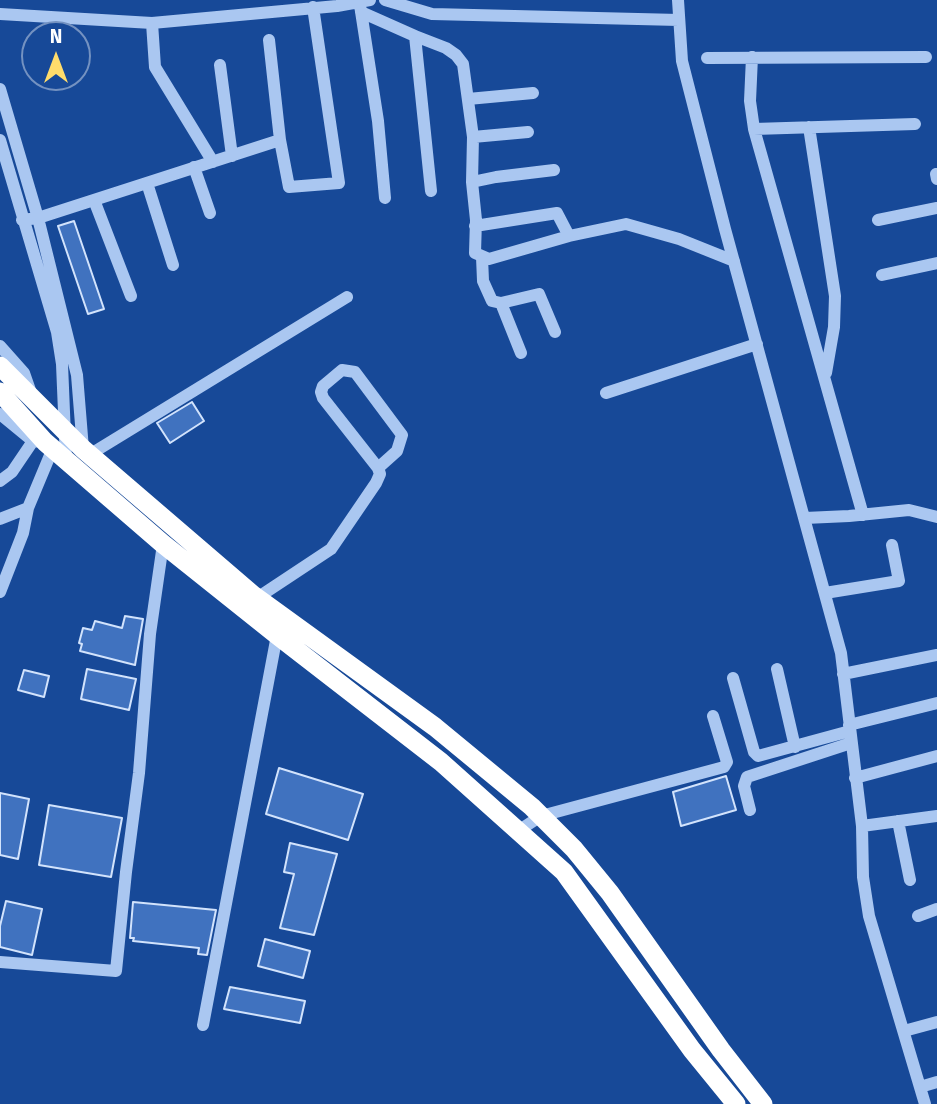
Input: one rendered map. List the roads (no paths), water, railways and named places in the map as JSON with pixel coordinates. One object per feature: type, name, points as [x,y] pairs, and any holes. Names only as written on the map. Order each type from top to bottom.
[{"type":"highway","points":[[0,366],[65,431],[61,449]]},
{"type":"highway","points":[[0,392],[61,449],[257,598],[435,727],[541,816],[574,849],[610,893],[721,1050],[763,1104]]},
{"type":"highway","points":[[61,449],[82,474],[163,544],[441,762],[564,872],[692,1050],[736,1104]]},
{"type":"street","points":[[385,0],[432,14],[679,20]]},
{"type":"street","points":[[678,0],[682,61],[841,653],[862,826],[863,877],[869,916],[925,1104]]},
{"type":"street","points":[[0,14],[152,23],[337,3],[363,4],[415,36],[446,48],[463,64],[473,137],[475,253],[489,259],[569,236],[626,224],[679,239],[734,261]]},
{"type":"street","points":[[363,4],[385,198]]},
{"type":"street","points":[[269,40],[280,140],[289,187],[339,183],[313,7]]},
{"type":"street","points":[[152,23],[155,66],[213,162]]},
{"type":"street","points":[[415,36],[431,191]]},
{"type":"street","points":[[752,57],[750,101],[754,129],[863,515]]},
{"type":"street","points":[[707,58],[926,57]]},
{"type":"street","points":[[220,65],[232,156]]},
{"type":"street","points":[[0,89],[38,218],[77,375],[61,449],[28,508],[23,533],[1,589]]},
{"type":"street","points":[[468,99],[533,93]]},
{"type":"street","points":[[754,129],[915,124]]},
{"type":"street","points":[[809,127],[835,296],[834,327],[825,379]]},
{"type":"street","points":[[473,137],[528,131]]},
{"type":"street","points":[[0,140],[57,332],[62,364],[65,431]]},
{"type":"street","points":[[22,220],[38,218],[280,140]]},
{"type":"street","points":[[194,167],[210,213]]},
{"type":"street","points":[[472,182],[554,170]]},
{"type":"street","points":[[147,183],[173,265]]},
{"type":"street","points":[[94,200],[131,296]]},
{"type":"street","points":[[878,220],[937,208]]},
{"type":"street","points":[[475,226],[557,213],[569,236]]},
{"type":"street","points":[[482,257],[485,288],[492,301],[500,303],[539,294],[555,332]]},
{"type":"street","points":[[882,275],[937,263]]},
{"type":"street","points":[[0,481],[12,472],[61,449],[347,297]]},
{"type":"street","points":[[500,303],[521,353]]},
{"type":"street","points":[[606,393],[757,344]]},
{"type":"street","points":[[0,346],[24,373],[34,400]]},
{"type":"street","points":[[257,598],[331,549],[380,474],[323,398],[323,386],[342,370],[355,372],[402,435],[397,451],[377,467]]},
{"type":"street","points":[[0,414],[61,449]]},
{"type":"street","points":[[23,533],[4,518],[28,508]]},
{"type":"street","points":[[805,518],[909,510],[937,517]]},
{"type":"street","points":[[0,962],[116,971],[139,773],[150,634],[163,544]]},
{"type":"street","points":[[825,593],[899,582],[892,545]]},
{"type":"street","points":[[203,1025],[277,635]]},
{"type":"street","points":[[843,674],[937,655]]},
{"type":"street","points":[[776,669],[795,747]]},
{"type":"street","points":[[733,678],[754,752],[758,756],[850,733]]},
{"type":"street","points":[[750,810],[744,786],[747,777],[850,733],[937,703]]},
{"type":"street","points":[[518,831],[541,816],[724,767],[727,762],[713,716]]},
{"type":"street","points":[[855,778],[937,756]]},
{"type":"street","points":[[862,826],[937,816]]},
{"type":"street","points":[[898,821],[909,880]]},
{"type":"street","points":[[918,916],[937,909]]},
{"type":"street","points":[[904,1031],[937,1022]]},
{"type":"street","points":[[920,1087],[937,1082]]}]
